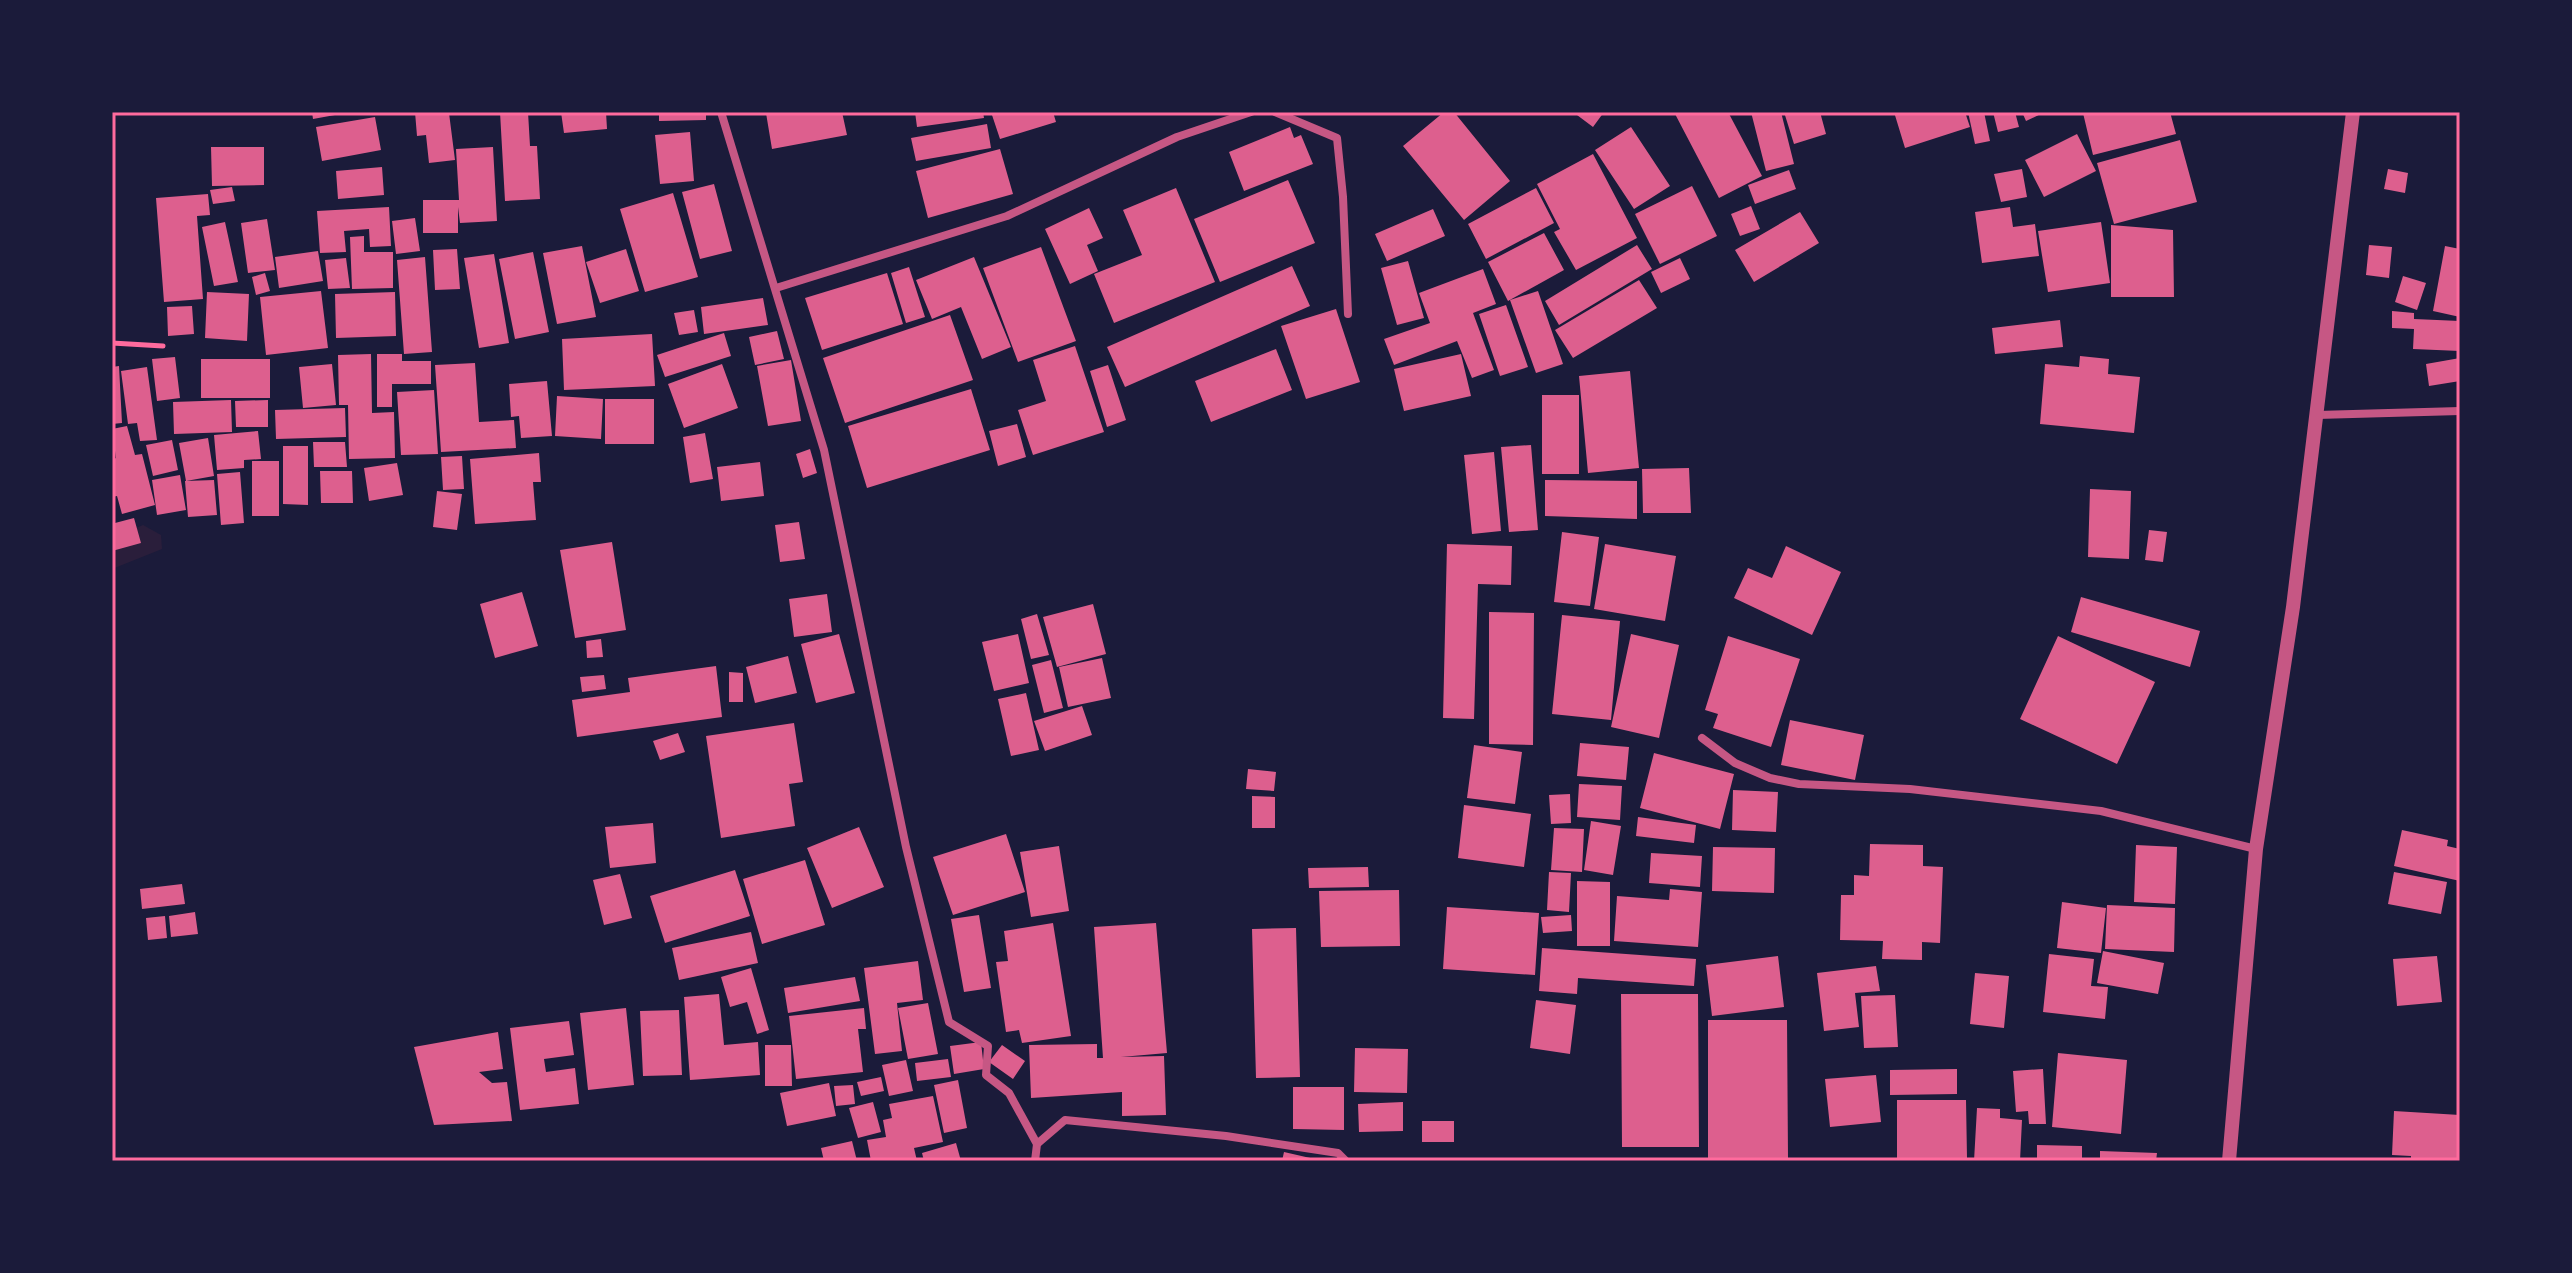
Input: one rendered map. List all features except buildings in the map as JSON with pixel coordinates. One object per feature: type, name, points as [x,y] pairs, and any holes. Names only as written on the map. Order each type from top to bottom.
[{"type":"street","points":[[721,112],[824,450],[902,831],[949,1022],[977,1036],[988,1046],[986,1075],[1009,1093],[1037,1144],[1035,1161]]},
{"type":"street","points":[[776,288],[1007,216],[1177,137],[1251,112]]},
{"type":"street","points":[[1275,112],[1337,138],[1348,314]]},
{"type":"street","points":[[2229,1161],[2256,849],[2317,415],[2353,112]]},
{"type":"street","points":[[2317,415],[2460,411]]},
{"type":"street","points":[[1702,738],[1735,763],[1770,778],[1799,784],[1910,789],[2101,811],[2256,849]]},
{"type":"street","points":[[1037,1144],[1065,1120],[1226,1136],[1338,1153],[1346,1161]]},
{"type":"path","points":[[112,343],[163,346]]},
{"type":"shaded area","points":[[143,525],[161,535],[162,549],[112,569],[112,539]]}]
